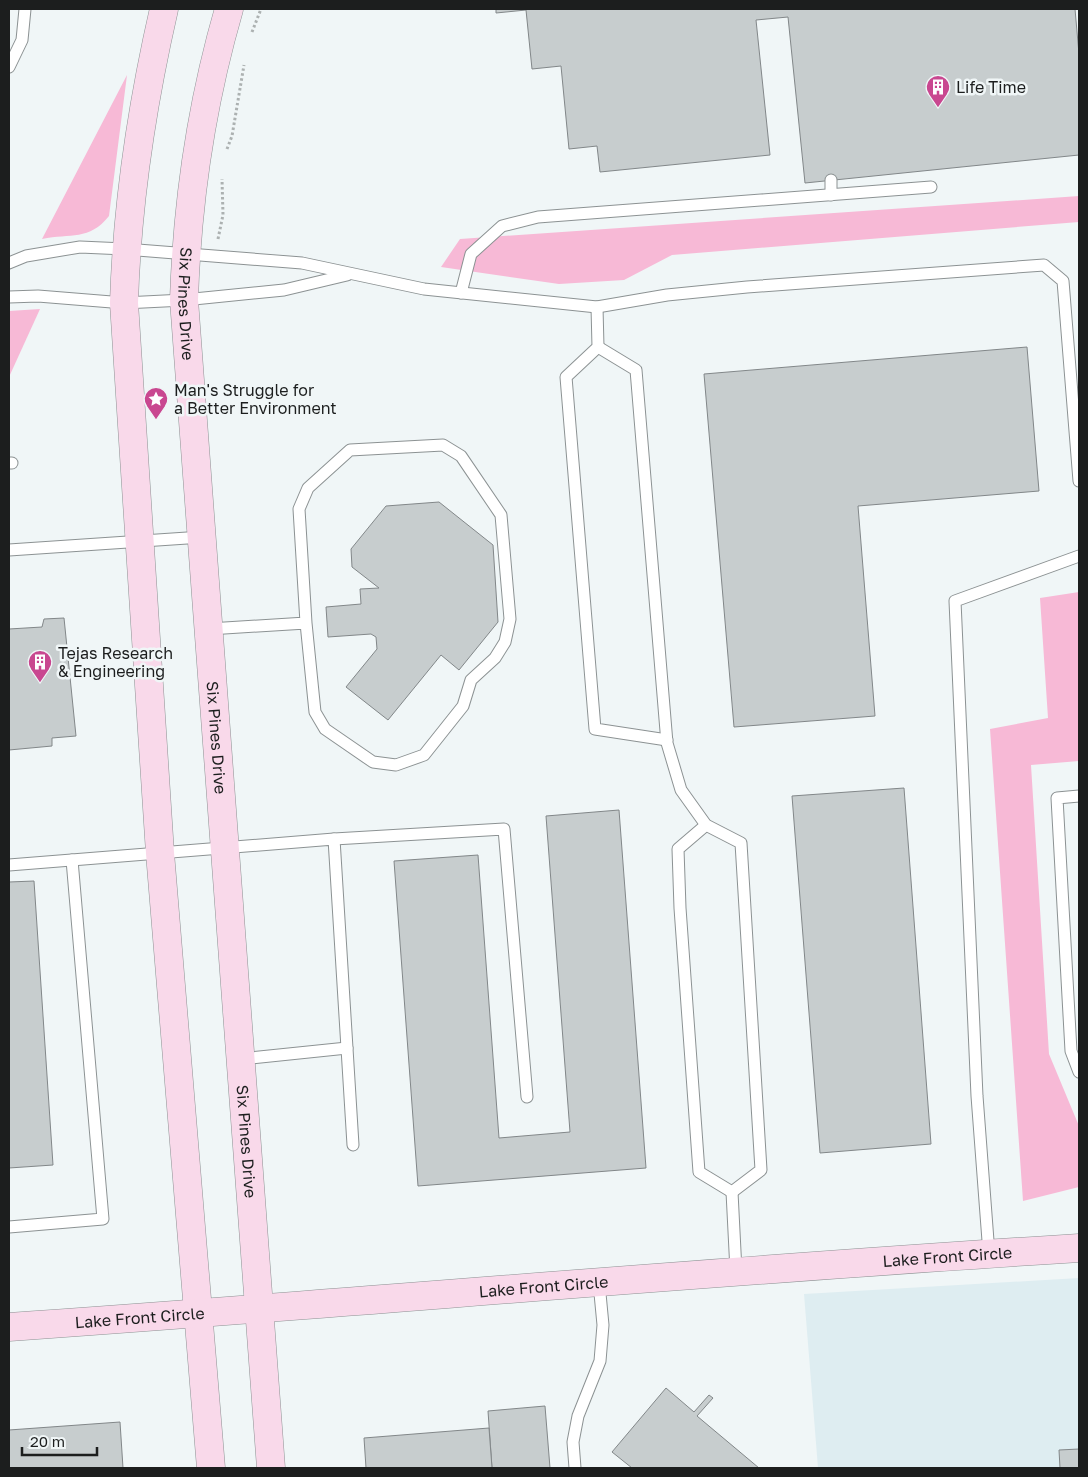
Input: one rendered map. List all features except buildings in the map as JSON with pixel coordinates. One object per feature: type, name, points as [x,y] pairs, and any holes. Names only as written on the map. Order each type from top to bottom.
[{"type":"street","points":[[164,9],[138,138],[125,249],[124,303],[160,853],[211,1468]]},
{"type":"street","name":"Six Pines Drive","points":[[229,9],[213,64],[198,256],[184,300],[271,1468]]},
{"type":"street","name":"Lake Front Circle","points":[[9,1328],[258,1310],[599,1281],[1079,1248]]},
{"type":"lane","points":[[9,67],[22,40],[25,9]]},
{"type":"lane","points":[[831,195],[832,180]]},
{"type":"lane","points":[[461,293],[471,254],[502,226],[538,217],[931,187]]},
{"type":"lane","points":[[9,263],[26,256],[80,247],[125,249],[302,263],[424,289],[597,307],[667,295],[747,287],[1044,265],[1063,281],[1079,481]]},
{"type":"lane","points":[[9,297],[38,296],[124,303],[184,300],[284,290],[351,274]]},
{"type":"lane","points":[[597,307],[598,347],[566,377],[595,729],[667,740]]},
{"type":"lane","points":[[598,347],[636,370],[667,740],[681,790],[706,825],[741,843],[761,1170],[732,1192]]},
{"type":"lane","points":[[443,444],[461,456],[501,515],[510,619],[505,642],[494,658],[471,680],[463,706],[424,755],[396,765],[372,762],[325,729],[314,712],[306,623],[299,509],[308,488],[350,450],[443,444]]},
{"type":"lane","points":[[9,550],[202,537]]},
{"type":"lane","points":[[989,1254],[977,1096],[955,601],[1079,556]]},
{"type":"lane","points":[[208,629],[306,623]]},
{"type":"lane","points":[[1079,796],[1057,798],[1071,1050],[1079,1072]]},
{"type":"lane","points":[[706,825],[678,849],[680,918],[699,1172],[732,1192]]},
{"type":"lane","points":[[9,865],[334,839],[504,829],[527,1097]]},
{"type":"lane","points":[[334,839],[353,1145]]},
{"type":"lane","points":[[9,1227],[103,1218],[72,860]]},
{"type":"lane","points":[[242,1059],[347,1048]]},
{"type":"lane","points":[[732,1192],[736,1271]]},
{"type":"lane","points":[[575,1468],[573,1442],[578,1416],[600,1360],[603,1325],[599,1281]]},
{"type":"path","points":[[251,37],[261,9]]},
{"type":"path","points":[[223,157],[232,136],[245,61]]},
{"type":"path","points":[[198,256],[220,236],[224,215],[221,172]]},
{"type":"shaded area","points":[[127,75],[109,216],[102,224],[87,233],[42,239]]},
{"type":"shaded area","points":[[1079,196],[1079,222],[672,255],[624,280],[559,284],[441,267],[460,239]]},
{"type":"shaded area","points":[[40,309],[9,377],[9,311]]},
{"type":"shaded area","points":[[1079,592],[1079,761],[1031,765],[1049,1054],[1079,1126],[1079,1187],[1023,1201],[990,729],[1048,718],[1040,598]]},
{"type":"shaded area","points":[[1079,1278],[1079,1468],[818,1468],[804,1294]]},
{"type":"place","name":"Life Time","points":[[938,108]]},
{"type":"place","name":"Man's Struggle for a Better Environment","points":[[156,420]]},
{"type":"place","name":"Tejas Research & Engineering","points":[[40,683]]}]
